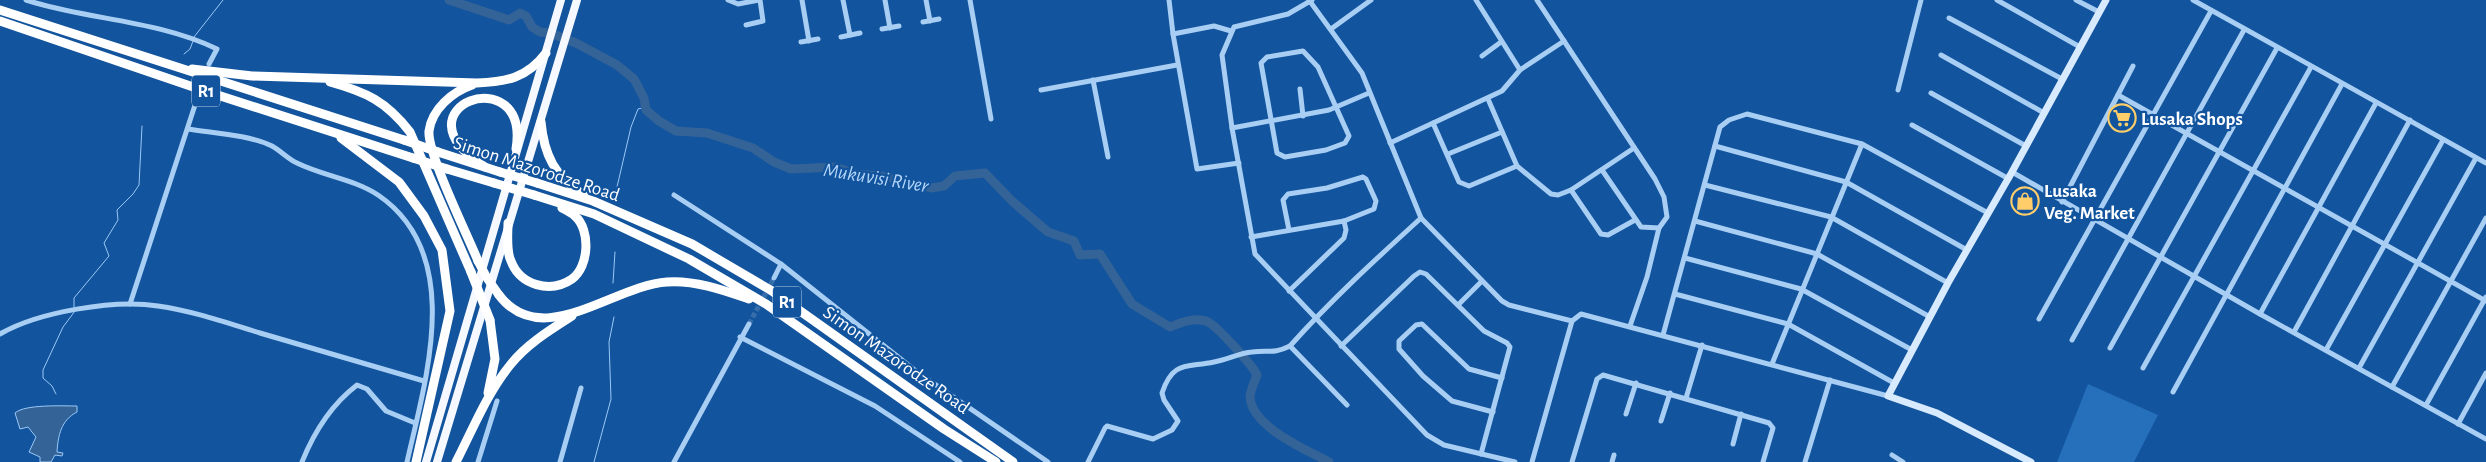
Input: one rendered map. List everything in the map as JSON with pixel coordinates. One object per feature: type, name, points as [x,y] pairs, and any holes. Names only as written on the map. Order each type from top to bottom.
[{"type":"highway","name":"Simon Mazorodze Road","points":[[0,10],[593,201],[692,244],[772,291],[1014,462]]},
{"type":"highway","name":"R1","points":[[0,21],[336,134]]},
{"type":"highway","points":[[167,65],[222,74],[477,83],[503,82],[516,78],[537,64],[546,53]]},
{"type":"highway","points":[[315,78],[357,90],[378,99],[399,118],[415,139],[490,320],[495,359],[492,399]]},
{"type":"highway","points":[[477,83],[462,88],[438,107],[429,132],[441,174],[478,261],[487,278],[507,306],[532,318],[552,318],[580,311],[636,287],[668,281],[708,285],[766,304]]},
{"type":"highway","points":[[485,167],[460,148],[451,130],[452,118],[460,106],[473,98],[488,98],[500,102],[508,108],[514,116],[519,134],[516,149]]},
{"type":"highway","points":[[541,122],[546,152],[552,166],[561,178],[593,201]]},
{"type":"highway","name":"Simon Mazorodze Road","points":[[336,134],[594,214],[680,255],[766,304],[944,429],[996,462]]},
{"type":"highway","points":[[336,134],[399,182],[424,216],[442,250],[450,311],[416,462]]},
{"type":"highway","points":[[508,223],[510,260],[520,277],[532,284],[549,287],[563,283],[572,278],[580,269],[584,256],[586,236],[577,217],[552,201]]},
{"type":"highway","points":[[456,462],[511,364],[527,348],[580,311]]},
{"type":"main road","points":[[426,462],[561,0]]},
{"type":"main road","points":[[437,462],[577,0]]},
{"type":"street","points":[[26,0],[49,8],[184,35],[216,49],[209,64]]},
{"type":"street","points":[[728,0],[738,4],[759,0],[763,21],[746,25]]},
{"type":"street","points":[[802,0],[810,41]]},
{"type":"street","points":[[843,0],[850,35]]},
{"type":"street","points":[[885,0],[890,28]]},
{"type":"street","points":[[926,0],[930,21]]},
{"type":"street","points":[[970,0],[991,119]]},
{"type":"street","points":[[1169,0],[1177,65],[1197,169],[1239,163]]},
{"type":"street","points":[[1331,29],[1371,0]]},
{"type":"street","points":[[1476,0],[1520,70]]},
{"type":"street","points":[[1537,0],[1656,179],[1664,197],[1667,217],[1659,228],[1647,277],[1630,326]]},
{"type":"street","points":[[1898,90],[1922,0]]},
{"type":"street","points":[[1996,0],[2080,46]]},
{"type":"street","points":[[2076,0],[2099,12]]},
{"type":"street","points":[[1888,396],[1948,283],[2011,175],[2106,0]]},
{"type":"street","points":[[2193,0],[2486,163]]},
{"type":"street","points":[[1515,462],[1434,441],[1314,318],[1255,254],[1232,128],[1222,55],[1231,31],[1238,26],[1292,12],[1310,1],[1358,66],[1421,218],[1482,281],[1509,305],[1572,322]]},
{"type":"street","points":[[2039,319],[2211,11]]},
{"type":"street","points":[[1949,18],[2062,79]]},
{"type":"street","points":[[923,22],[939,19]]},
{"type":"street","points":[[882,29],[899,26]]},
{"type":"street","points":[[1173,34],[1214,26],[1231,31]]},
{"type":"street","points":[[2072,340],[2244,30]]},
{"type":"street","points":[[841,37],[860,32]]},
{"type":"street","points":[[800,42],[818,39]]},
{"type":"street","points":[[1390,143],[1488,99],[1509,85],[1520,70],[1564,41]]},
{"type":"street","points":[[1482,56],[1501,42]]},
{"type":"street","points":[[2110,348],[2277,48]]},
{"type":"street","points":[[1306,52],[1318,67],[1335,108],[1348,139],[1345,143],[1326,150],[1285,157],[1279,156],[1270,123],[1261,63],[1267,57],[1306,52]]},
{"type":"street","points":[[1942,55],[2044,113]]},
{"type":"street","points":[[1041,90],[1177,65]]},
{"type":"street","points":[[2062,202],[2133,66]]},
{"type":"street","points":[[2143,368],[2311,67]]},
{"type":"street","points":[[1093,80],[1108,156]]},
{"type":"street","points":[[2173,392],[2342,84]]},
{"type":"street","points":[[1300,89],[1303,116]]},
{"type":"street","points":[[1232,128],[1270,123],[1335,108],[1369,93]]},
{"type":"street","points":[[1930,93],[2026,146]]},
{"type":"street","points":[[2118,95],[2186,135],[2485,299],[2426,405]]},
{"type":"street","points":[[1488,99],[1517,166],[1551,194],[1558,195],[1571,190],[1634,148]]},
{"type":"street","points":[[2260,314],[2376,103]]},
{"type":"street","points":[[130,304],[195,105]]},
{"type":"street","points":[[1663,335],[1676,294],[1720,127],[1729,120],[1747,114],[1862,144],[1988,213]]},
{"type":"street","points":[[2294,332],[2410,120]]},
{"type":"street","points":[[1433,123],[1459,182],[1464,185],[1469,186],[1517,166]]},
{"type":"street","points":[[1912,125],[2062,202],[2486,439]]},
{"type":"street","points":[[188,128],[259,141],[273,146],[298,164],[342,178],[378,195],[405,219],[419,240],[430,276],[434,318],[416,424],[407,462]]},
{"type":"street","points":[[1448,154],[1502,132]]},
{"type":"street","points":[[2326,350],[2443,140]]},
{"type":"street","points":[[1772,364],[1801,289],[1862,144]]},
{"type":"street","points":[[1715,146],[1846,182],[1967,250]]},
{"type":"street","points":[[2359,368],[2476,158]]},
{"type":"street","points":[[1602,170],[1635,220],[1644,228],[1659,228]]},
{"type":"street","points":[[1251,237],[1344,221],[1374,209],[1376,205],[1365,178],[1327,188],[1288,194],[1283,200],[1289,230]]},
{"type":"street","points":[[1705,185],[1831,217],[1948,283]]},
{"type":"street","points":[[1571,190],[1601,234],[1608,235],[1635,220]]},
{"type":"street","points":[[674,195],[781,264],[916,372],[1048,462]]},
{"type":"street","points":[[1088,462],[1108,426],[1153,439],[1172,430],[1178,421],[1164,400],[1162,393],[1172,374],[1185,365],[1212,363],[1252,352],[1274,353],[1290,346],[1314,318],[1421,218]]},
{"type":"street","points":[[2392,387],[2486,218]]},
{"type":"street","points":[[1695,220],[1817,254],[1930,317]]},
{"type":"street","points":[[1289,291],[1344,238],[1346,230],[1344,221]]},
{"type":"street","points":[[1685,258],[1801,289],[1912,350]]},
{"type":"street","points":[[774,278],[781,264]]},
{"type":"street","points":[[1341,346],[1420,272],[1426,274],[1484,331],[1509,346],[1510,350],[1481,454]]},
{"type":"street","points":[[1458,305],[1482,281]]},
{"type":"street","points":[[1676,294],[1788,324],[1894,383]]},
{"type":"street","points":[[0,334],[18,323],[67,311],[130,304],[158,306],[204,316],[424,380]]},
{"type":"street","points":[[1532,462],[1572,322],[1578,315],[1584,313],[1888,396],[1945,416],[2032,462]]},
{"type":"street","points":[[674,462],[740,337],[749,324]]},
{"type":"street","points":[[1493,412],[1460,404],[1444,396],[1399,349],[1399,341],[1416,325],[1422,324],[1469,369],[1502,378]]},
{"type":"street","points":[[740,337],[875,406],[960,462]]},
{"type":"street","points":[[1686,398],[1702,345]]},
{"type":"street","points":[[1290,346],[1348,405]]},
{"type":"street","points":[[2458,424],[2486,373]]},
{"type":"street","points":[[1572,462],[1598,377],[1605,375],[1741,414],[1772,425],[1773,428],[1764,462]]},
{"type":"street","points":[[1805,462],[1830,380]]},
{"type":"street","points":[[1626,414],[1636,383]]},
{"type":"street","points":[[302,462],[317,431],[330,412],[341,398],[357,385],[367,389],[386,411],[416,424]]},
{"type":"street","points":[[560,462],[581,388]]},
{"type":"street","points":[[1661,421],[1670,393]]},
{"type":"street","points":[[478,462],[492,399]]},
{"type":"street","points":[[1733,444],[1741,414]]},
{"type":"street","points":[[1612,462],[1614,455]]},
{"type":"street","points":[[1892,455],[1903,462]]},
{"type":"shaded area","points":[[2088,384],[2158,415],[2134,462],[2057,462]]},
{"type":"shaded area","points":[[77,406],[77,412],[67,419],[61,429],[57,452],[63,453],[62,456],[55,455],[51,462],[40,462],[40,457],[29,452],[36,437],[28,427],[20,429],[15,413],[35,407]]},
{"type":"waterway","points":[[194,37],[223,0]]},
{"type":"waterway","name":"Mukuvisi River","points":[[449,0],[509,20],[520,13],[526,16],[532,27],[540,32],[550,33],[576,43],[617,65],[634,79],[644,98],[646,110],[659,121],[676,131],[707,133],[753,148],[774,162],[791,169],[836,167],[855,174],[882,176],[931,188],[944,186],[955,176],[985,173],[1012,201],[1048,232],[1074,241],[1080,255],[1100,254],[1132,304],[1170,327],[1199,320],[1204,320],[1213,325],[1249,363],[1257,375],[1250,397],[1253,408],[1260,418],[1281,436],[1329,462]]},
{"type":"waterway","points":[[184,54],[190,49],[193,41]]},
{"type":"waterway","points":[[617,187],[631,127],[638,109],[646,107]]},
{"type":"waterway","points":[[74,307],[74,298],[109,256],[104,243],[118,220],[117,210],[139,185],[142,126]]},
{"type":"waterway","points":[[613,283],[615,252]]},
{"type":"waterway","points":[[56,394],[52,386],[43,378],[43,370],[63,327],[75,311]]},
{"type":"waterway","points":[[594,462],[611,399],[609,342],[614,317]]},
{"type":"tunnel","points":[[195,105],[206,75]]},
{"type":"tunnel","points":[[749,324],[774,278]]},
{"type":"place","name":"Lusaka Shops","points":[[2122,118]]},
{"type":"place","name":"Lusaka Veg. Market","points":[[2025,201]]}]
